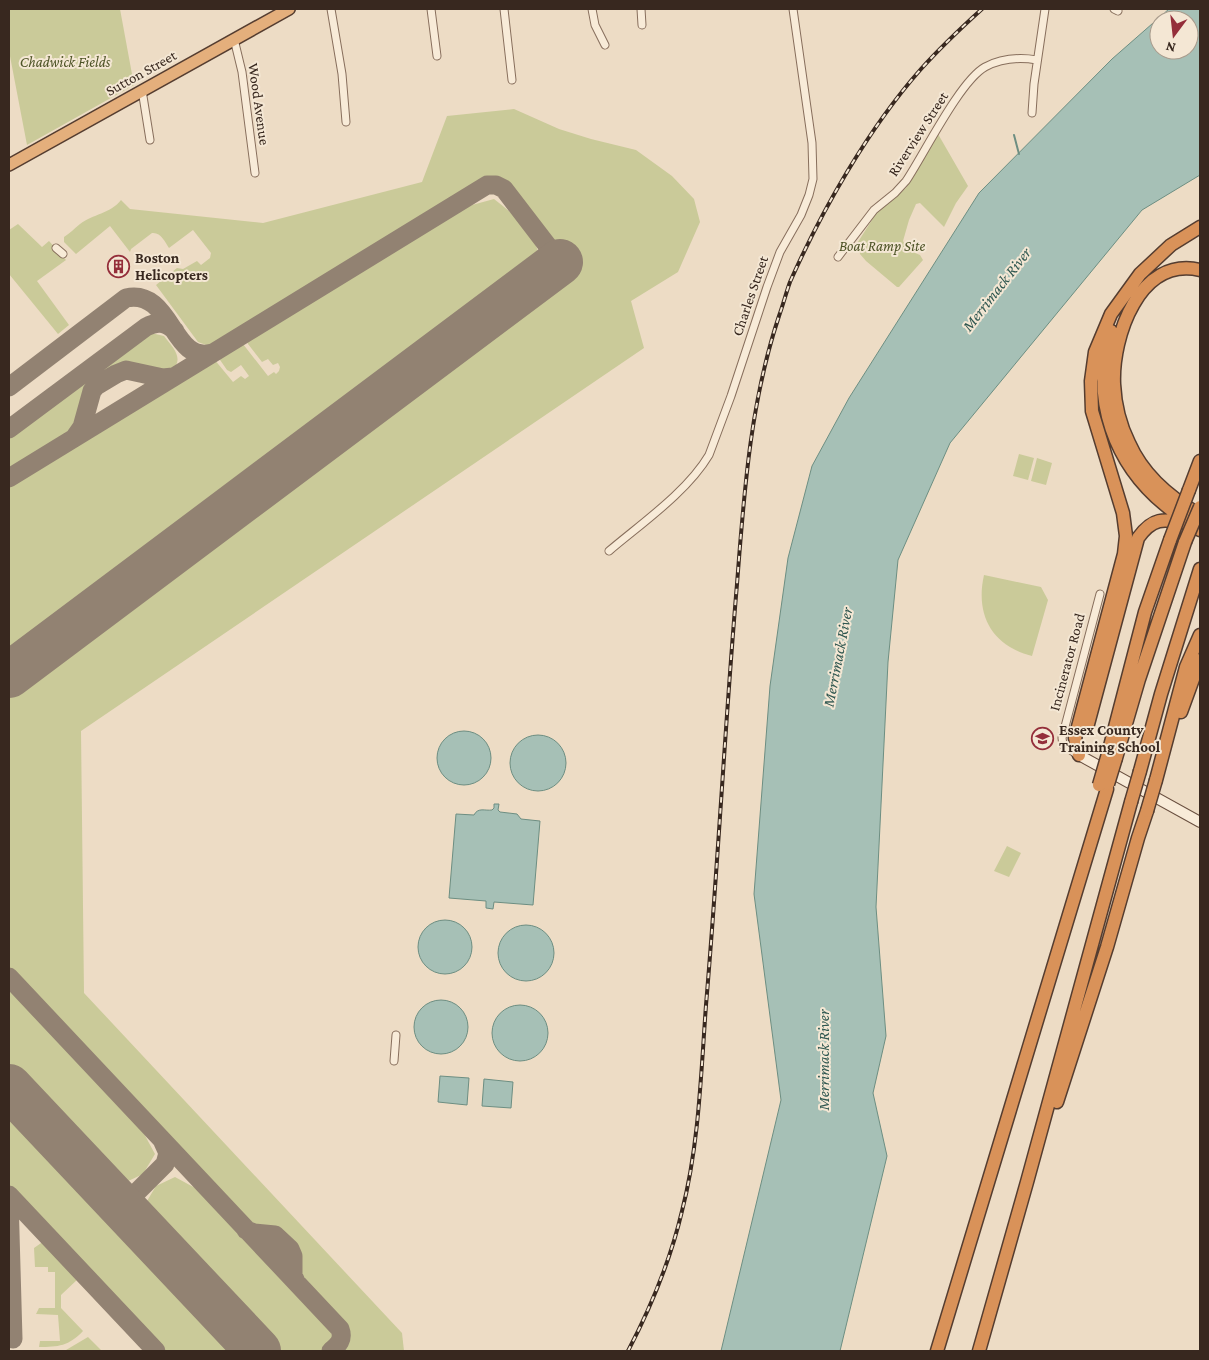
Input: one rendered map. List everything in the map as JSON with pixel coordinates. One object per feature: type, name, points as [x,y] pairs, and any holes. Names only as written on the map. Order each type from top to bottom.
[{"type":"highway","name":"Sutton Street","points":[[9,164],[288,9]]},
{"type":"highway","points":[[1079,755],[1075,738],[1124,554],[1126,536],[1123,513],[1092,411],[1091,381],[1095,352],[1111,314],[1140,274],[1171,245],[1200,227]]},
{"type":"highway","points":[[1200,270],[1185,268],[1164,274],[1154,280],[1141,293],[1126,318],[1118,343],[1114,384],[1117,407],[1124,430],[1134,454],[1143,468],[1166,492],[1200,515]]},
{"type":"highway","points":[[1121,302],[1107,345],[1103,372],[1105,400],[1110,426],[1123,457],[1139,479],[1158,499],[1200,530]]},
{"type":"highway","points":[[1112,756],[1146,612],[1170,540],[1200,461]]},
{"type":"highway","points":[[937,1351],[1080,874],[1112,756],[1185,542],[1200,507]]},
{"type":"highway","points":[[1079,755],[1138,538],[1145,528],[1156,521],[1187,522]]},
{"type":"highway","points":[[979,1351],[1131,802],[1200,569]]},
{"type":"highway","points":[[1183,622],[1197,604],[1200,594]]},
{"type":"highway","points":[[1027,1182],[1058,1099],[1107,947],[1156,780],[1186,667],[1200,635]]},
{"type":"highway","points":[[1156,780],[1200,660]]},
{"type":"main road","points":[[1079,755],[1200,822]]},
{"type":"street","points":[[331,9],[342,74],[346,122]]},
{"type":"street","points":[[430,9],[437,56]]},
{"type":"street","points":[[504,9],[512,80]]},
{"type":"street","points":[[592,9],[595,25],[605,45]]},
{"type":"street","points":[[640,9],[642,25]]},
{"type":"street","name":"Charles Street","points":[[609,551],[695,476],[709,455],[777,261],[801,215],[809,195],[813,179],[812,143],[793,9]]},
{"type":"street","points":[[1032,114],[1044,9]]},
{"type":"street","name":"Wood Avenue","points":[[234,39],[242,72],[254,174]]},
{"type":"street","name":"Riverview Street","points":[[838,257],[874,210],[906,181],[959,95],[974,76],[984,68],[1002,60],[1013,58],[1037,60]]},
{"type":"street","points":[[142,90],[150,140]]},
{"type":"street","points":[[56,248],[63,254]]},
{"type":"street","name":"Incinerator Road","points":[[1079,755],[1063,745],[1062,738],[1100,594]]},
{"type":"street","points":[[394,1061],[396,1035]]},
{"type":"green space","name":"Chadwick Fields","points":[[9,9],[120,9],[134,85],[27,145],[9,51]]},
{"type":"green space","points":[[514,109],[559,129],[636,150],[672,176],[694,199],[700,222],[678,272],[631,301],[644,348],[81,731],[84,993],[402,1333],[404,1351],[340,1351],[346,1339],[344,1326],[298,1276],[300,1252],[277,1229],[252,1227],[9,970],[9,695],[574,273],[557,247],[510,187],[496,180],[482,182],[217,344],[209,346],[198,342],[156,285],[177,268],[183,269],[197,261],[201,265],[210,258],[211,253],[193,230],[169,248],[158,234],[152,233],[131,249],[130,252],[110,226],[76,254],[64,242],[64,237],[80,224],[107,211],[121,200],[130,209],[263,223],[422,182],[447,116]]},
{"type":"green space","name":"Boat Ramp Site","points":[[938,134],[968,186],[956,203],[944,227],[920,203],[916,204],[903,241],[908,250],[920,255],[923,260],[897,287],[866,261],[860,254],[858,242],[877,212],[906,188]]},
{"type":"green space","points":[[494,199],[516,217],[528,232],[537,248],[538,259],[9,656],[9,486],[214,359],[233,382],[241,376],[245,379],[249,376],[241,365],[231,372],[227,370],[218,357],[240,343],[243,344],[268,376],[274,372],[276,374],[280,367],[278,363],[273,365],[268,359],[262,362],[246,339],[460,210]]},
{"type":"green space","points":[[18,224],[42,247],[49,241],[66,260],[37,281],[69,325],[58,334],[9,274],[9,230]]},
{"type":"green space","points":[[151,333],[164,336],[175,350],[178,360],[177,364],[168,374],[123,363],[87,385],[74,431],[9,470],[9,439]]},
{"type":"green space","points":[[1019,454],[1034,458],[1028,480],[1013,476]]},
{"type":"green space","points":[[1037,458],[1052,463],[1046,485],[1031,481]]},
{"type":"green space","points":[[984,575],[1041,587],[1048,600],[1032,656],[1006,645],[990,627],[982,603]]},
{"type":"green space","points":[[1007,846],[1021,853],[1009,877],[994,871]]},
{"type":"green space","points":[[9,986],[86,1067],[142,1130],[155,1154],[143,1174],[122,1184],[9,1063]]},
{"type":"green space","points":[[9,1110],[237,1351],[165,1351],[9,1187]]},
{"type":"green space","points":[[175,1177],[197,1189],[327,1323],[333,1337],[324,1351],[280,1351],[144,1206],[156,1186]]},
{"type":"green space","points":[[44,1241],[79,1278],[61,1295],[61,1308],[83,1331],[68,1343],[52,1347],[39,1347],[40,1341],[60,1341],[58,1315],[36,1314],[39,1308],[55,1308],[55,1272],[48,1272],[48,1267],[35,1267],[34,1248]]},
{"type":"green space","points":[[88,1337],[102,1351],[53,1351],[66,1350]]},
{"type":"water","name":"Merrimack River","points":[[1200,9],[1200,175],[1142,210],[950,443],[898,560],[888,662],[876,907],[886,1036],[873,1093],[887,1156],[840,1351],[721,1351],[781,1100],[754,894],[770,686],[788,558],[812,466],[849,398],[979,193],[1112,59],[1149,27],[1149,60],[1199,60],[1199,10],[1168,10]]},
{"type":"water","points":[[459,731],[469,731],[479,735],[487,743],[491,758],[487,773],[479,781],[469,785],[459,785],[449,781],[441,773],[437,763],[437,753],[441,743],[449,735]]},
{"type":"water","points":[[538,735],[549,737],[558,743],[564,752],[566,763],[564,774],[558,783],[549,789],[538,791],[527,789],[518,783],[512,774],[510,763],[512,752],[518,743],[527,737]]},
{"type":"water","points":[[494,804],[499,804],[498,810],[500,812],[517,814],[521,819],[540,821],[533,905],[494,902],[493,909],[486,908],[486,901],[449,898],[456,814],[474,815],[480,810],[492,810]]},
{"type":"water","points":[[440,920],[450,920],[460,924],[468,932],[472,947],[468,962],[460,970],[450,974],[440,974],[430,970],[422,962],[418,952],[418,942],[422,932],[430,924]]},
{"type":"water","points":[[526,925],[537,927],[546,933],[552,942],[554,953],[552,964],[546,973],[537,979],[526,981],[515,979],[506,973],[500,964],[498,953],[500,942],[506,933],[515,927]]},
{"type":"water","points":[[436,1000],[446,1000],[456,1004],[464,1012],[468,1027],[464,1042],[456,1050],[446,1054],[436,1054],[426,1050],[418,1042],[414,1032],[414,1022],[418,1012],[426,1004]]},
{"type":"water","points":[[514,1005],[526,1005],[540,1013],[548,1027],[546,1044],[540,1053],[526,1061],[514,1061],[504,1056],[497,1049],[492,1039],[492,1027],[497,1017],[504,1010]]},
{"type":"water","points":[[440,1076],[469,1078],[467,1105],[438,1102]]},
{"type":"water","points":[[484,1079],[513,1082],[511,1108],[482,1106]]},
{"type":"waterway","points":[[1014,135],[1019,154]]},
{"type":"taxiway","points":[[9,478],[487,185],[496,185],[504,189],[560,262]]},
{"type":"taxiway","points":[[9,387],[126,298],[141,298],[153,304],[163,314],[188,348],[199,354],[212,353]]},
{"type":"taxiway","points":[[9,429],[146,327],[161,323],[175,331]]},
{"type":"taxiway","points":[[75,437],[82,427],[92,391],[96,386],[126,370],[163,378],[173,377]]},
{"type":"taxiway","points":[[9,977],[340,1329],[341,1339],[331,1351]]},
{"type":"taxiway","points":[[134,1195],[165,1164],[168,1153],[163,1142]]},
{"type":"taxiway","points":[[68,1147],[114,1195],[125,1198],[134,1195],[130,1207],[133,1215],[178,1264]]},
{"type":"taxiway","points":[[9,1195],[156,1351]]},
{"type":"taxiway","points":[[9,1197],[13,1339]]},
{"type":"taxiway","points":[[246,1230],[254,1233],[275,1235],[290,1249],[293,1256],[293,1275],[296,1282]]},
{"type":"runway","points":[[9,675],[560,262]]},
{"type":"runway","points":[[9,1087],[258,1351]]},
{"type":"railway","points":[[628,1351],[652,1301],[672,1247],[688,1186],[696,1135],[742,516],[755,415],[769,349],[790,282],[817,227],[848,171],[901,92],[936,53],[982,9]]},
{"type":"place","name":"Boston Helicopters","points":[[119,267]]},
{"type":"place","name":"Essex County Training School","points":[[1043,739]]}]
